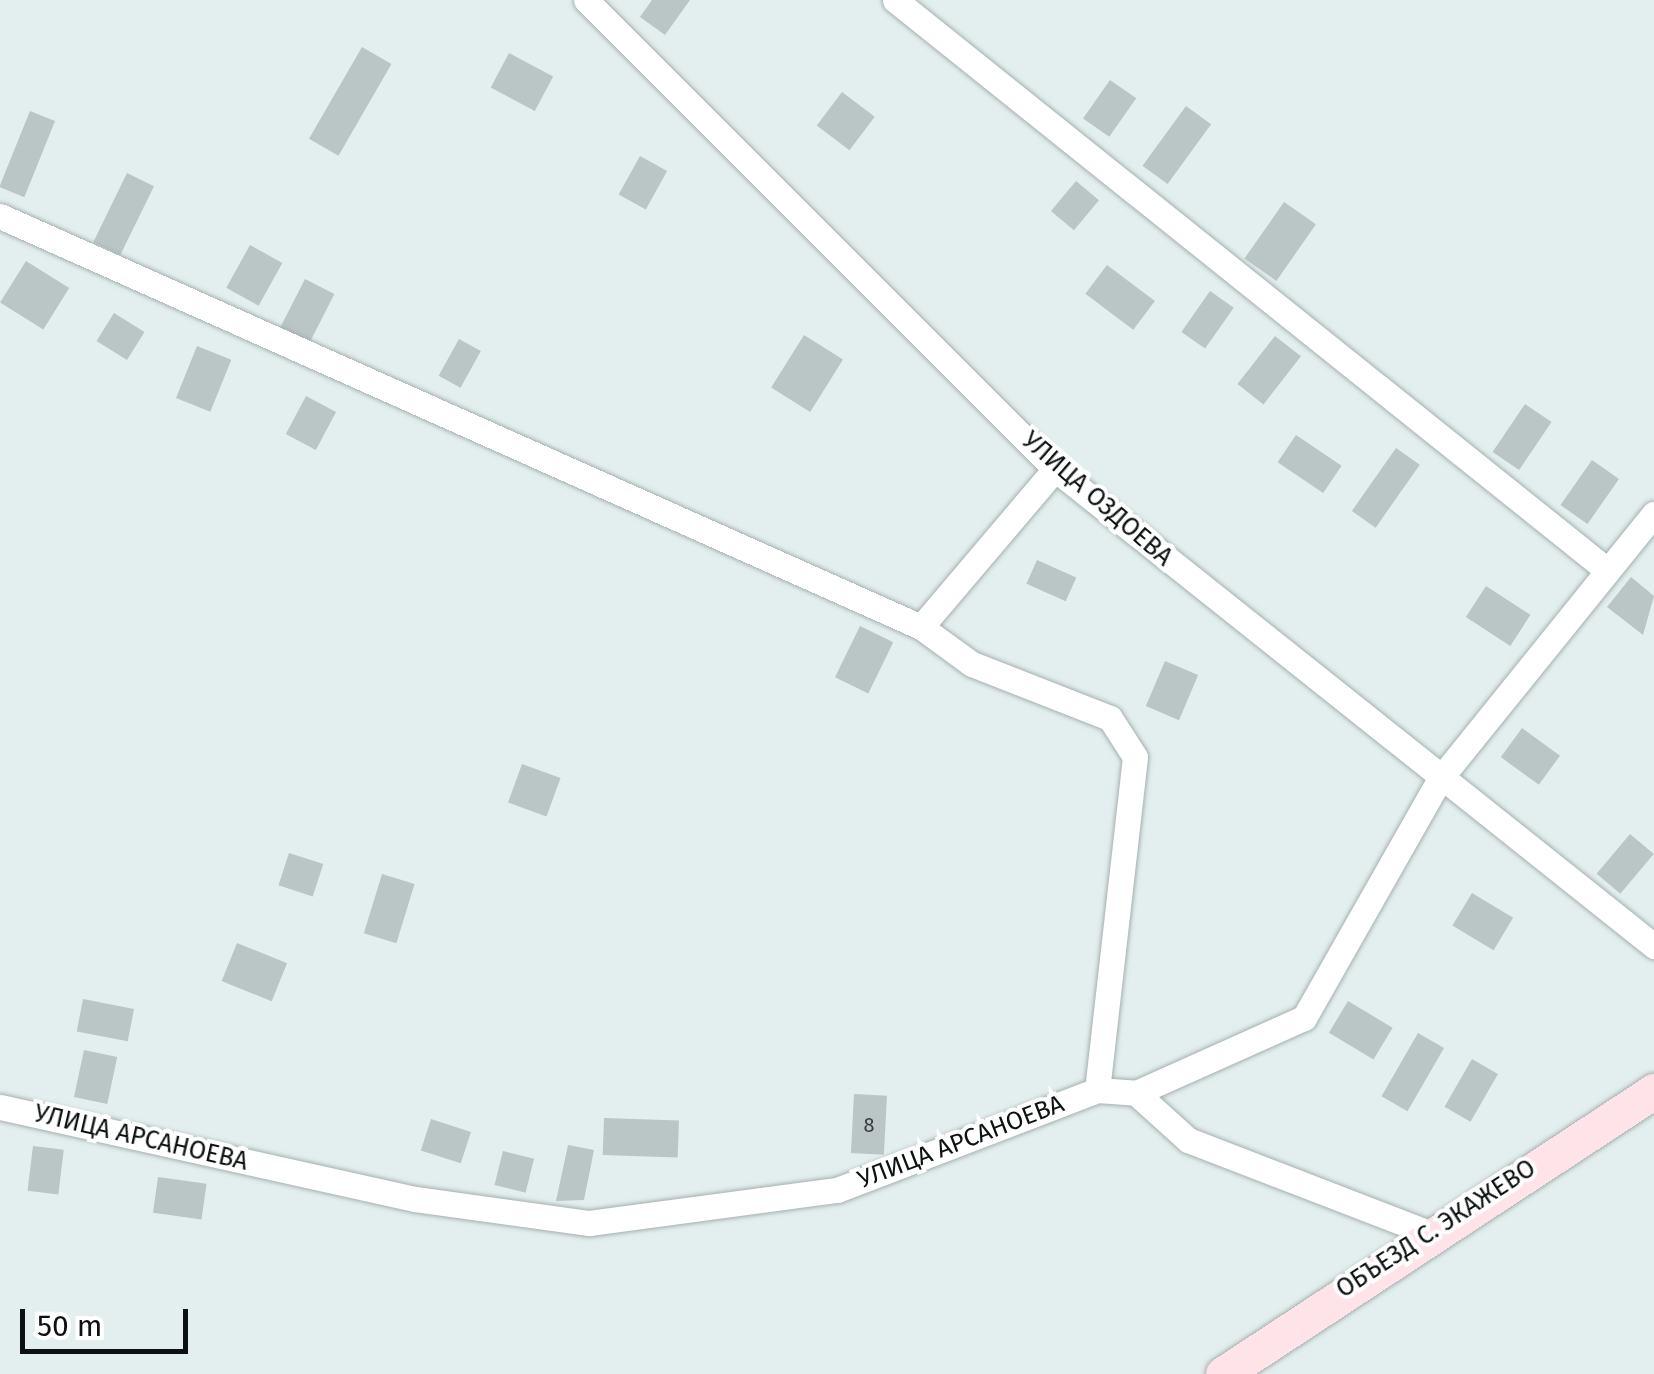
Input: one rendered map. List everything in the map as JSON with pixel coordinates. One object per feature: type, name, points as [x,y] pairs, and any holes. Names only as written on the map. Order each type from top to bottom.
[{"type":"main road","name":"ОБЪЕЗД С. ЭКАЖЕВО","points":[[1223,1374],[1427,1232],[1654,1091]]},
{"type":"street","name":"УЛИЦА ОЗДОЕВА","points":[[586,0],[1055,469],[1404,738],[1440,780],[1654,946]]},
{"type":"street","points":[[895,0],[1607,570]]},
{"type":"street","points":[[0,216],[921,627],[972,664],[1110,718],[1135,757],[1097,1090]]},
{"type":"street","points":[[921,627],[1055,469]]},
{"type":"street","name":"УЛИЦА АРСАНОЕВА","points":[[0,1107],[415,1200],[589,1223],[836,1190],[1097,1090],[1136,1093],[1304,1018],[1440,780],[1654,514]]},
{"type":"street","points":[[1136,1093],[1188,1140],[1427,1232]]},
{"type":"building","points":[[652,0],[690,0],[665,35],[640,17]]},
{"type":"building","points":[[362,47],[391,64],[338,156],[309,139]]},
{"type":"building","points":[[509,53],[553,76],[535,111],[491,87]]},
{"type":"building","points":[[1110,80],[1136,98],[1109,137],[1083,119]]},
{"type":"building","points":[[842,92],[875,117],[849,150],[817,126]]},
{"type":"building","points":[[1186,106],[1211,124],[1168,184],[1143,166]]},
{"type":"building","points":[[30,111],[55,121],[24,197],[0,185]]},
{"type":"building","points":[[640,156],[667,171],[646,210],[619,194]]},
{"type":"building","points":[[127,173],[154,186],[120,255],[93,242]]},
{"type":"building","points":[[1076,181],[1099,200],[1074,230],[1051,211]]},
{"type":"building","points":[[1284,202],[1316,224],[1276,281],[1244,259]]},
{"type":"building","points":[[250,245],[282,263],[259,306],[226,288]]},
{"type":"building","points":[[26,261],[69,288],[43,330],[0,303]]},
{"type":"building","points":[[1107,265],[1155,301],[1133,330],[1085,294]]},
{"type":"building","points":[[305,279],[334,294],[310,342],[280,327]]},
{"type":"building","points":[[1210,291],[1234,308],[1205,349],[1181,332]]},
{"type":"building","points":[[114,313],[145,332],[127,360],[97,341]]},
{"type":"building","points":[[804,335],[843,359],[810,412],[771,388]]},
{"type":"building","points":[[1275,336],[1301,356],[1263,404],[1237,384]]},
{"type":"building","points":[[459,339],[481,351],[461,388],[439,376]]},
{"type":"building","points":[[197,346],[231,360],[210,412],[176,398]]},
{"type":"building","points":[[306,396],[336,412],[316,450],[286,434]]},
{"type":"building","points":[[1525,404],[1552,422],[1519,470],[1493,452]]},
{"type":"building","points":[[1296,435],[1342,466],[1323,493],[1278,462]]},
{"type":"building","points":[[1396,448],[1420,465],[1376,528],[1352,511]]},
{"type":"building","points":[[1592,460],[1619,479],[1587,524],[1560,505]]},
{"type":"building","points":[[1037,560],[1076,577],[1066,601],[1026,584]]},
{"type":"building","points":[[1631,577],[1654,596],[1643,635],[1607,607]]},
{"type":"building","points":[[1486,586],[1530,615],[1510,646],[1466,617]]},
{"type":"building","points":[[860,626],[893,642],[868,693],[835,677]]},
{"type":"building","points":[[1165,661],[1198,675],[1179,720],[1146,706]]},
{"type":"building","points":[[1522,728],[1560,756],[1539,785],[1501,757]]},
{"type":"building","points":[[522,764],[561,778],[547,817],[508,803]]},
{"type":"building","points":[[1630,834],[1654,854],[1620,894],[1597,874]]},
{"type":"building","points":[[289,853],[323,864],[313,896],[278,885]]},
{"type":"building","points":[[382,874],[415,884],[396,943],[364,933]]},
{"type":"building","points":[[1472,893],[1513,918],[1494,950],[1452,926]]},
{"type":"building","points":[[237,943],[287,963],[272,1001],[222,981]]},
{"type":"building","points":[[83,999],[134,1009],[128,1041],[77,1031]]},
{"type":"building","points":[[1348,1001],[1393,1028],[1374,1059],[1329,1033]]},
{"type":"building","points":[[1418,1033],[1444,1048],[1407,1111],[1382,1096]]},
{"type":"building","points":[[84,1050],[117,1057],[107,1104],[74,1097]]},
{"type":"building","points":[[1472,1059],[1498,1074],[1470,1122],[1444,1107]]},
{"type":"building","points":[[854,1094],[887,1096],[884,1155],[851,1153]]},
{"type":"building","points":[[604,1118],[679,1121],[678,1158],[603,1155]]},
{"type":"building","points":[[431,1119],[471,1132],[461,1163],[421,1150]]},
{"type":"building","points":[[568,1145],[594,1150],[584,1200],[556,1201]]},
{"type":"building","points":[[33,1146],[64,1150],[58,1194],[28,1191]]},
{"type":"building","points":[[503,1151],[534,1159],[526,1193],[495,1185]]},
{"type":"building","points":[[158,1177],[207,1184],[202,1219],[153,1213]]}]
